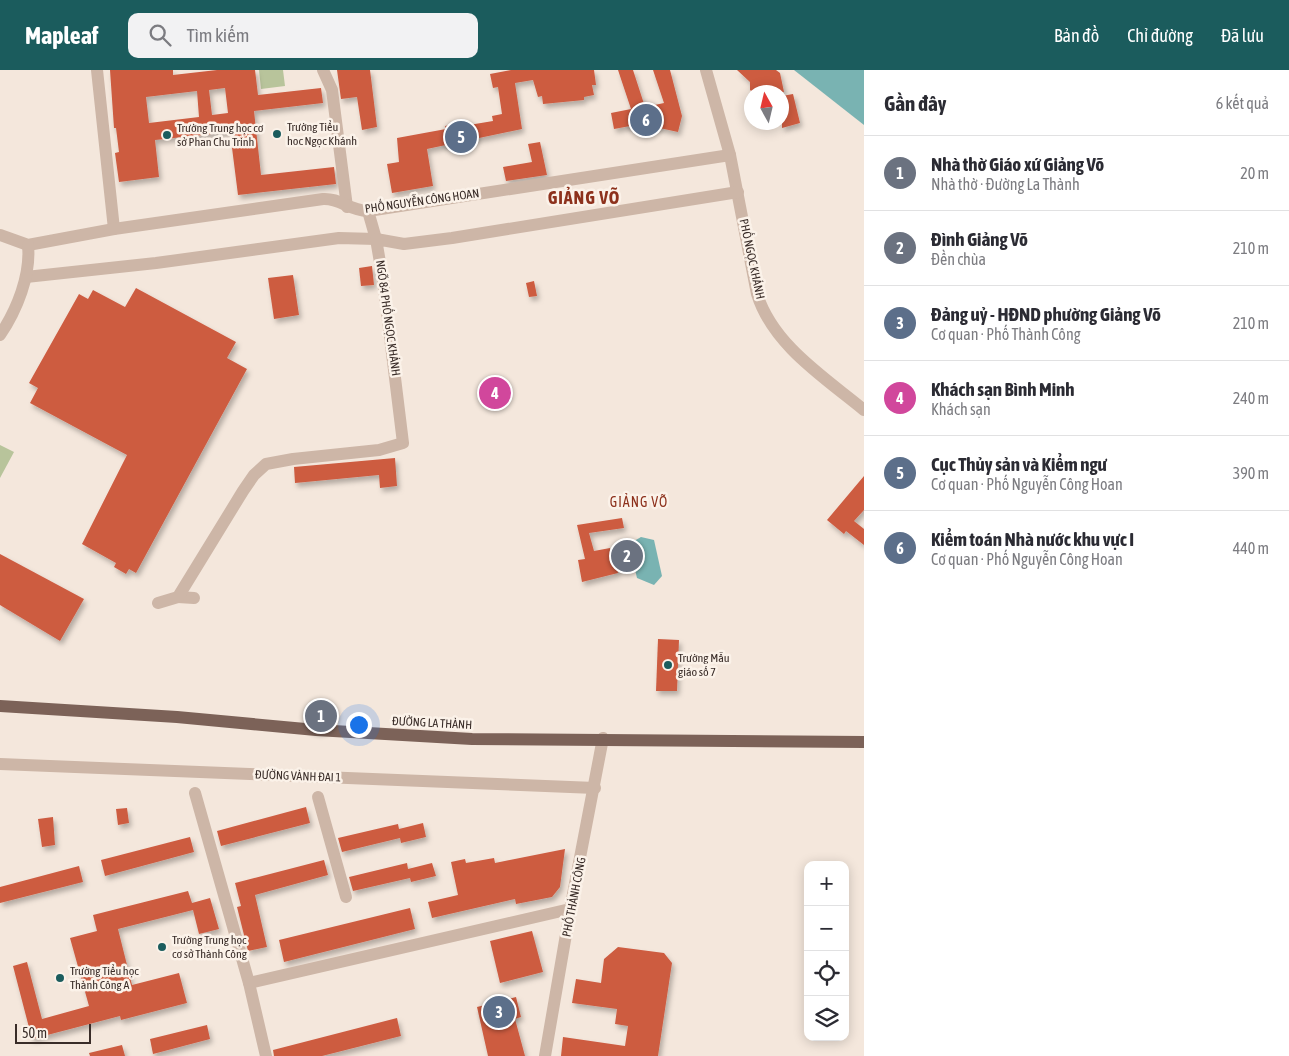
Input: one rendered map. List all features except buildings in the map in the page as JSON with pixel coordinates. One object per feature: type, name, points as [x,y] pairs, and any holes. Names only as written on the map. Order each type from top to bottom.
[{"type":"main road","name":"ĐƯỜNG LA THÀNH","points":[[0,706],[55,708],[472,739],[603,738],[864,742]]},
{"type":"street","points":[[97,70],[114,229]]},
{"type":"street","points":[[323,70],[332,90],[347,207]]},
{"type":"street","name":"PHỐ NGỌC KHÁNH","points":[[706,70],[730,155],[756,294],[769,321],[791,348],[864,410]]},
{"type":"street","name":"PHỐ NGUYỄN CÔNG HOAN","points":[[28,245],[114,229],[323,199],[336,200],[347,207],[368,211],[730,155]]},
{"type":"street","name":"NGÕ 84 PHỐ NGỌC KHÁNH","points":[[178,597],[243,490],[254,474],[266,464],[293,459],[379,450],[403,443],[383,280],[376,239],[404,244],[452,238],[738,192]]},
{"type":"street","points":[[26,277],[166,262],[339,238],[376,239],[368,211]]},
{"type":"street","points":[[0,235],[28,245],[29,260],[26,277],[7,325],[0,335]]},
{"type":"street","points":[[158,603],[178,597],[194,598]]},
{"type":"street","name":"PHỐ THÀNH CÔNG","points":[[545,1056],[570,910],[595,788],[603,738]]},
{"type":"street","name":"ĐƯỜNG VÀNH ĐAI 1","points":[[0,764],[595,788]]},
{"type":"street","points":[[195,793],[249,983],[266,1056]]},
{"type":"street","points":[[318,796],[346,896]]},
{"type":"street","points":[[249,983],[570,910]]},
{"type":"green space","points":[[259,70],[283,70],[285,86],[261,89]]},
{"type":"green space","points":[[0,445],[14,452],[0,478]]},
{"type":"water","points":[[794,70],[864,70],[864,125]]},
{"type":"water","points":[[641,537],[654,540],[662,576],[654,585],[637,578],[629,544]]},
{"type":"place","name":"Kiểm toán Nhà nước khu vực I","points":[[646,120]]},
{"type":"place","name":"Trường Tiểu hoc Ngọc Khánh","points":[[277,134]]},
{"type":"place","name":"Trường Trung học cơ sở Phan Chu Trinh","points":[[167,135]]},
{"type":"place","name":"Cục Thủy sản và Kiểm ngư","points":[[461,137]]},
{"type":"place","name":"Khách sạn Bình Minh","points":[[495,393]]},
{"type":"place","name":"Đình Giảng Võ","points":[[627,556]]},
{"type":"place","name":"Trường Mẫu giáo số 7","points":[[668,665]]},
{"type":"place","name":"Nhà thờ Giáo xứ Giảng Võ","points":[[321,716]]},
{"type":"place","name":"Trường Trung học cơ sở Thành Công","points":[[162,947]]},
{"type":"place","name":"Trường Tiểu học Thành Công A","points":[[60,978]]},
{"type":"place","name":"Đảng uỷ - HĐND phường Giảng Võ","points":[[499,1012]]},
{"type":"district","name":"GIẢNG VÕ","points":[[584,197]]},
{"type":"district","name":"GIẢNG VÕ","points":[[639,502]]}]
